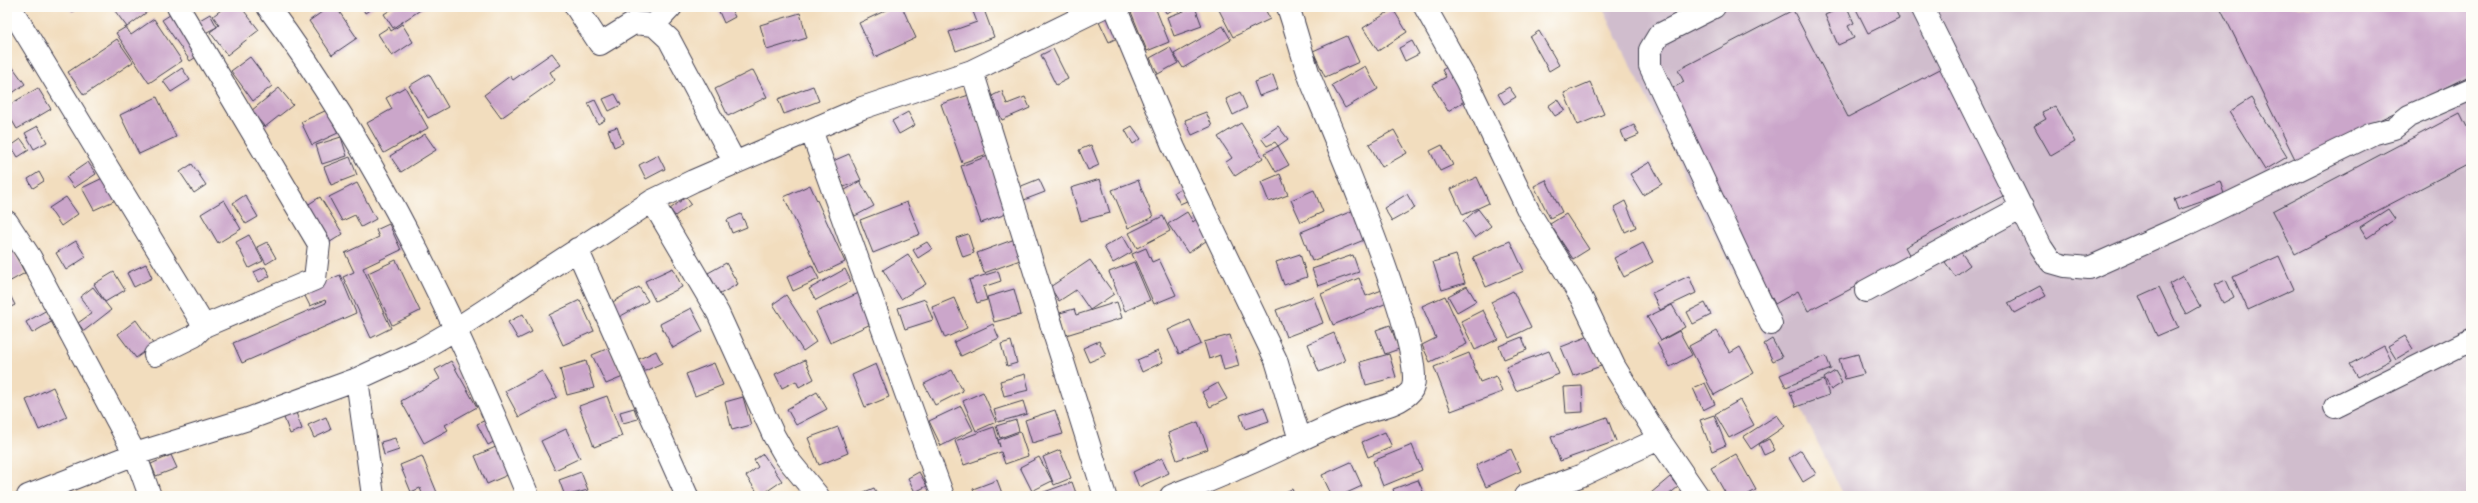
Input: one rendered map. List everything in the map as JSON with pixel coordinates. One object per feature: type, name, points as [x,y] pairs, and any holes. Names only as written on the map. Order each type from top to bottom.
[{"type":"street","points":[[10,7],[204,326]]},
{"type":"street","points":[[155,355],[194,336],[204,326],[315,279],[319,244],[178,7]]},
{"type":"street","points":[[268,7],[305,59],[358,143],[407,228],[494,412],[528,496]]},
{"type":"street","points":[[576,7],[600,44],[634,22],[654,25],[669,39],[735,163]]},
{"type":"street","points":[[654,25],[671,7]]},
{"type":"street","points":[[1116,7],[1177,155],[1276,360],[1300,440]]},
{"type":"street","points":[[1171,496],[1236,470],[1359,414],[1397,401],[1410,392],[1415,384],[1416,374],[1399,310],[1359,195],[1310,76],[1288,7]]},
{"type":"street","points":[[1425,7],[1467,82],[1529,212],[1581,297],[1614,366],[1659,439],[1698,496]]},
{"type":"street","points":[[1714,7],[1659,35],[1650,50],[1650,66],[1771,324]]},
{"type":"street","points":[[1922,7],[2051,262],[2065,266],[2089,268],[2183,226],[2372,134],[2394,128],[2408,116],[2471,90]]},
{"type":"street","points":[[28,496],[135,454],[248,418],[357,379],[420,350],[456,329],[652,201],[862,108],[972,71],[1090,10]]},
{"type":"street","points":[[972,71],[1105,496]]},
{"type":"street","points":[[811,130],[943,496]]},
{"type":"street","points":[[652,201],[718,313],[774,436],[786,457],[818,496]]},
{"type":"street","points":[[1866,291],[2022,207]]},
{"type":"street","points":[[7,222],[30,257],[135,454],[150,496]]},
{"type":"street","points":[[577,249],[687,496]]},
{"type":"street","points":[[2335,407],[2471,340]]},
{"type":"street","points":[[357,379],[373,496]]},
{"type":"street","points":[[1525,496],[1580,476],[1659,439]]},
{"type":"shaded area","points":[[1602,7],[2471,7],[2471,496],[1844,496]]},
{"type":"building","points":[[68,7],[79,7],[72,12]]},
{"type":"building","points":[[112,7],[150,7],[151,9],[127,27]]},
{"type":"building","points":[[225,7],[241,7],[259,30],[227,55],[210,32],[219,25],[213,16]]},
{"type":"building","points":[[299,7],[308,7],[302,11]]},
{"type":"building","points":[[329,7],[336,7],[357,38],[332,55],[309,21]]},
{"type":"building","points":[[362,7],[374,7],[365,13]]},
{"type":"building","points":[[395,7],[425,7],[393,28],[384,14]]},
{"type":"building","points":[[717,7],[730,7],[735,17],[724,23]]},
{"type":"building","points":[[893,7],[902,7],[916,38],[875,57],[859,23]]},
{"type":"building","points":[[983,7],[994,37],[956,51],[949,32],[977,22],[972,9]]},
{"type":"building","points":[[1129,7],[1155,7],[1169,42],[1147,51]]},
{"type":"building","points":[[1163,7],[1179,7],[1166,13]]},
{"type":"building","points":[[1195,7],[1202,26],[1174,36],[1167,17]]},
{"type":"building","points":[[1225,7],[1264,7],[1270,19],[1233,37],[1219,10]]},
{"type":"building","points":[[1843,7],[1847,7],[1854,23],[1848,26],[1854,38],[1838,45],[1825,15]]},
{"type":"building","points":[[1855,7],[1894,7],[1899,18],[1868,33]]},
{"type":"building","points":[[2220,7],[2471,7],[2471,75],[2296,161]]},
{"type":"building","points":[[1393,9],[1407,32],[1378,51],[1363,28]]},
{"type":"building","points":[[1793,10],[1848,117],[1942,68],[2007,194],[1905,247],[1911,258],[1808,311],[1798,291],[1775,304],[1665,92],[1684,82],[1678,70]]},
{"type":"building","points":[[173,13],[201,54],[190,61],[162,20]]},
{"type":"building","points":[[800,13],[807,38],[767,50],[760,25]]},
{"type":"building","points":[[1110,13],[1121,36],[1109,42],[1098,19]]},
{"type":"building","points":[[210,14],[217,27],[205,33],[198,21]]},
{"type":"building","points":[[154,19],[182,61],[149,83],[116,33],[126,27],[131,35]]},
{"type":"building","points":[[402,24],[413,42],[392,56],[378,34],[389,27],[391,31]]},
{"type":"building","points":[[1223,26],[1231,40],[1183,68],[1174,54]]},
{"type":"building","points":[[1539,31],[1559,65],[1549,71],[1530,37]]},
{"type":"building","points":[[1347,36],[1359,62],[1325,77],[1313,51]]},
{"type":"building","points":[[117,39],[133,62],[84,95],[68,72]]},
{"type":"building","points":[[1412,41],[1419,54],[1405,61],[1399,48]]},
{"type":"building","points":[[1170,47],[1178,63],[1158,74],[1150,58]]},
{"type":"building","points":[[1053,49],[1068,79],[1056,85],[1041,55]]},
{"type":"building","points":[[552,53],[561,65],[550,72],[555,80],[501,118],[484,95],[510,76],[513,80]]},
{"type":"building","points":[[250,57],[272,86],[253,101],[231,71]]},
{"type":"building","points":[[9,62],[25,84],[7,97],[7,63]]},
{"type":"building","points":[[1450,65],[1471,97],[1448,111],[1432,85],[1446,77],[1442,70]]},
{"type":"building","points":[[1365,66],[1378,89],[1345,108],[1332,85]]},
{"type":"building","points":[[182,68],[190,80],[171,92],[163,81]]},
{"type":"building","points":[[753,70],[767,97],[728,116],[715,89]]},
{"type":"building","points":[[429,74],[448,107],[428,118],[409,86]]},
{"type":"building","points":[[1273,75],[1278,89],[1259,96],[1254,82]]},
{"type":"building","points":[[1590,82],[1604,114],[1578,125],[1564,93]]},
{"type":"building","points":[[813,86],[819,101],[784,114],[778,99]]},
{"type":"building","points":[[405,87],[428,128],[384,153],[367,123],[392,109],[386,98]]},
{"type":"building","points":[[1509,87],[1516,97],[1504,104],[1498,94]]},
{"type":"building","points":[[38,88],[51,109],[17,129],[7,112],[7,106]]},
{"type":"building","points":[[279,88],[293,105],[265,127],[251,111]]},
{"type":"building","points":[[1002,91],[1007,104],[1025,97],[1030,108],[1002,120],[992,96]]},
{"type":"building","points":[[1240,92],[1247,108],[1233,115],[1226,99]]},
{"type":"building","points":[[615,94],[621,105],[609,111],[603,99]]},
{"type":"building","points":[[969,95],[990,153],[962,163],[941,104]]},
{"type":"building","points":[[157,97],[176,137],[139,154],[120,115]]},
{"type":"building","points":[[2251,98],[2287,157],[2265,170],[2229,112]]},
{"type":"building","points":[[1558,99],[1565,110],[1555,116],[1548,106]]},
{"type":"building","points":[[595,100],[605,120],[598,124],[588,103]]},
{"type":"building","points":[[2055,106],[2075,142],[2051,156],[2034,126],[2046,119],[2042,112]]},
{"type":"building","points":[[327,110],[338,133],[312,145],[301,122]]},
{"type":"building","points":[[908,112],[915,125],[899,134],[892,121]]},
{"type":"building","points":[[1206,112],[1212,126],[1192,135],[1185,120]]},
{"type":"building","points":[[2460,113],[2471,135],[2471,162],[2295,254],[2273,211]]},
{"type":"building","points":[[1241,123],[1263,158],[1235,176],[1226,162],[1232,158],[1218,137]]},
{"type":"building","points":[[1634,125],[1639,135],[1625,141],[1621,131]]},
{"type":"building","points":[[38,126],[47,142],[34,149],[25,133]]},
{"type":"building","points":[[1132,126],[1141,139],[1133,144],[1125,130]]},
{"type":"building","points":[[1278,126],[1288,139],[1278,146],[1275,142],[1267,146],[1261,138]]},
{"type":"building","points":[[617,127],[623,143],[614,147],[608,130]]},
{"type":"building","points":[[1394,130],[1407,153],[1382,167],[1369,144]]},
{"type":"building","points":[[425,134],[436,150],[401,172],[390,156]]},
{"type":"building","points":[[341,137],[347,156],[322,164],[316,145]]},
{"type":"building","points":[[21,139],[29,150],[18,157],[11,146]]},
{"type":"building","points":[[1091,145],[1099,165],[1088,170],[1079,150]]},
{"type":"building","points":[[1442,145],[1453,165],[1440,171],[1430,151]]},
{"type":"building","points":[[1278,146],[1289,165],[1276,172],[1265,153]]},
{"type":"building","points":[[849,154],[861,180],[844,187],[833,161]]},
{"type":"building","points":[[658,155],[665,169],[646,179],[639,165]]},
{"type":"building","points":[[988,156],[1009,213],[981,223],[961,166]]},
{"type":"building","points":[[350,157],[357,175],[331,185],[324,167]]},
{"type":"building","points":[[88,162],[96,174],[74,188],[66,177]]},
{"type":"building","points":[[1650,162],[1662,184],[1643,195],[1630,174]]},
{"type":"building","points":[[192,164],[206,185],[194,193],[180,172]]},
{"type":"building","points":[[39,172],[44,181],[33,188],[28,179]]},
{"type":"building","points":[[1280,174],[1288,195],[1269,202],[1261,182]]},
{"type":"building","points":[[109,175],[120,198],[94,210],[82,188]]},
{"type":"building","points":[[1477,177],[1489,203],[1463,215],[1451,189]]},
{"type":"building","points":[[1039,179],[1045,192],[1024,200],[1019,187]]},
{"type":"building","points":[[1100,179],[1110,213],[1081,221],[1071,188]]},
{"type":"building","points":[[1138,180],[1153,217],[1128,228],[1112,190]]},
{"type":"building","points":[[1546,180],[1562,212],[1550,218],[1534,186]]},
{"type":"building","points":[[860,181],[874,206],[855,216],[842,192]]},
{"type":"building","points":[[2220,181],[2224,194],[2178,210],[2174,199]]},
{"type":"building","points":[[357,183],[376,219],[361,227],[355,215],[342,221],[329,197]]},
{"type":"building","points":[[810,185],[845,262],[820,274],[784,197]]},
{"type":"building","points":[[1183,187],[1189,200],[1180,204],[1174,192]]},
{"type":"building","points":[[1314,190],[1323,212],[1301,222],[1291,200]]},
{"type":"building","points":[[1407,194],[1415,208],[1392,221],[1384,208]]},
{"type":"building","points":[[245,195],[258,217],[246,224],[233,203]]},
{"type":"building","points":[[66,197],[78,214],[61,226],[49,208]]},
{"type":"building","points":[[320,197],[343,234],[327,244],[304,207]]},
{"type":"building","points":[[686,197],[691,204],[675,216],[670,209]]},
{"type":"building","points":[[224,200],[241,229],[218,243],[201,214]]},
{"type":"building","points":[[1625,201],[1636,227],[1625,232],[1614,207]]},
{"type":"building","points":[[907,202],[920,234],[873,253],[860,220]]},
{"type":"building","points":[[1478,209],[1491,226],[1475,238],[1463,221]]},
{"type":"building","points":[[2388,209],[2395,219],[2367,238],[2360,227]]},
{"type":"building","points":[[1352,211],[1364,240],[1312,261],[1301,232]]},
{"type":"building","points":[[1187,212],[1193,222],[1199,217],[1212,237],[1188,253],[1168,224]]},
{"type":"building","points":[[741,214],[747,227],[732,233],[727,220]]},
{"type":"building","points":[[1566,214],[1589,249],[1573,259],[1550,224]]},
{"type":"building","points":[[1163,216],[1170,231],[1137,248],[1129,233]]},
{"type":"building","points":[[389,224],[401,250],[363,268],[391,328],[371,338],[343,277],[354,272],[345,253],[379,237],[376,230]]},
{"type":"building","points":[[968,234],[974,253],[963,257],[956,238]]},
{"type":"building","points":[[249,235],[263,261],[249,268],[236,242]]},
{"type":"building","points":[[1123,236],[1132,252],[1113,263],[1104,247]]},
{"type":"building","points":[[1015,239],[1023,259],[984,273],[977,253]]},
{"type":"building","points":[[76,241],[86,257],[66,270],[56,253]]},
{"type":"building","points":[[1510,241],[1524,271],[1486,287],[1473,257]]},
{"type":"building","points":[[267,242],[276,258],[266,264],[257,247]]},
{"type":"building","points":[[927,242],[932,249],[918,258],[913,250]]},
{"type":"building","points":[[1643,243],[1653,262],[1624,277],[1614,258]]},
{"type":"building","points":[[10,245],[25,273],[7,283],[7,246]]},
{"type":"building","points":[[1146,248],[1152,262],[1159,259],[1176,295],[1154,304],[1132,254]]},
{"type":"building","points":[[1960,251],[1970,265],[1955,276],[1945,262]]},
{"type":"building","points":[[908,254],[926,284],[901,299],[883,270]]},
{"type":"building","points":[[1300,254],[1307,277],[1284,285],[1276,262]]},
{"type":"building","points":[[1353,255],[1359,272],[1318,286],[1312,269]]},
{"type":"building","points":[[1456,255],[1465,283],[1442,290],[1433,262]]},
{"type":"building","points":[[2279,256],[2294,289],[2248,310],[2233,277]]},
{"type":"building","points":[[396,260],[420,311],[392,325],[368,273]]},
{"type":"building","points":[[1090,260],[1114,294],[1090,310],[1076,290],[1059,301],[1050,287]]},
{"type":"building","points":[[1134,262],[1150,300],[1125,311],[1109,272]]},
{"type":"building","points":[[726,263],[738,284],[720,294],[708,273]]},
{"type":"building","points":[[146,264],[152,278],[134,287],[127,273]]},
{"type":"building","points":[[812,265],[819,279],[793,291],[787,277]]},
{"type":"building","points":[[265,267],[270,276],[259,282],[254,272]]},
{"type":"building","points":[[673,268],[682,287],[655,301],[645,281]]},
{"type":"building","points":[[845,269],[851,281],[816,300],[809,289]]},
{"type":"building","points":[[998,271],[1001,281],[983,287],[987,300],[977,303],[969,280]]},
{"type":"building","points":[[114,272],[125,290],[105,302],[94,284]]},
{"type":"building","points":[[340,275],[356,313],[242,363],[233,343],[326,303],[325,300],[310,306],[303,292]]},
{"type":"building","points":[[1689,276],[1696,293],[1660,310],[1652,293]]},
{"type":"building","points":[[2183,276],[2200,306],[2186,314],[2169,284]]},
{"type":"building","points":[[1359,278],[1366,296],[1382,290],[1387,303],[1333,325],[1321,294]]},
{"type":"building","points":[[2226,280],[2234,297],[2223,303],[2214,285]]},
{"type":"building","points":[[1467,286],[1476,301],[1457,312],[1448,296]]},
{"type":"building","points":[[2040,286],[2046,296],[2014,313],[2008,303]]},
{"type":"building","points":[[93,287],[111,310],[84,331],[78,323],[92,313],[80,297]]},
{"type":"building","points":[[639,287],[648,301],[619,317],[611,303]]},
{"type":"building","points":[[2159,287],[2178,327],[2157,336],[2139,296]]},
{"type":"building","points":[[7,289],[15,305],[7,309]]},
{"type":"building","points":[[1014,289],[1021,315],[994,322],[987,297]]},
{"type":"building","points":[[1513,291],[1531,327],[1509,338],[1491,302]]},
{"type":"building","points":[[859,293],[873,323],[830,343],[816,312]]},
{"type":"building","points":[[786,295],[816,342],[803,351],[773,304]]},
{"type":"building","points":[[1313,296],[1323,323],[1286,337],[1276,310]]},
{"type":"building","points":[[1445,296],[1467,344],[1430,362],[1422,345],[1436,338],[1422,306]]},
{"type":"building","points":[[954,298],[967,328],[945,338],[932,307]]},
{"type":"building","points":[[925,299],[933,320],[905,329],[898,308]]},
{"type":"building","points":[[580,300],[594,331],[563,345],[549,315]]},
{"type":"building","points":[[1117,302],[1122,318],[1066,335],[1060,313],[1074,309],[1076,315]]},
{"type":"building","points":[[1705,303],[1711,315],[1693,324],[1687,312]]},
{"type":"building","points":[[1672,305],[1685,327],[1661,340],[1647,317]]},
{"type":"building","points":[[691,308],[703,331],[673,348],[660,324]]},
{"type":"building","points":[[47,310],[53,321],[32,333],[26,322]]},
{"type":"building","points":[[1483,310],[1498,339],[1475,350],[1461,321]]},
{"type":"building","points":[[523,314],[532,332],[518,339],[508,322]]},
{"type":"building","points":[[136,320],[154,345],[136,358],[118,334]]},
{"type":"building","points":[[1190,320],[1201,344],[1179,354],[1168,330]]},
{"type":"building","points":[[993,324],[999,338],[961,356],[954,342]]},
{"type":"building","points":[[1390,325],[1399,349],[1385,354],[1376,330]]},
{"type":"building","points":[[1679,331],[1692,355],[1670,367],[1657,343]]},
{"type":"building","points":[[1717,331],[1730,353],[1740,347],[1754,373],[1714,395],[1689,346]]},
{"type":"building","points":[[1334,333],[1345,361],[1319,372],[1308,344]]},
{"type":"building","points":[[1230,335],[1239,366],[1224,370],[1220,355],[1209,359],[1204,342]]},
{"type":"building","points":[[1589,336],[1601,366],[1573,376],[1561,347]]},
{"type":"building","points":[[2405,336],[2413,349],[2396,359],[2388,346]]},
{"type":"building","points":[[1522,337],[1527,350],[1504,359],[1499,346]]},
{"type":"building","points":[[1772,339],[1782,357],[1773,361],[1764,344]]},
{"type":"building","points":[[1011,341],[1017,363],[1007,366],[1001,344]]},
{"type":"building","points":[[1099,341],[1106,355],[1089,362],[1083,348]]},
{"type":"building","points":[[2384,346],[2391,360],[2358,377],[2350,364]]},
{"type":"building","points":[[609,348],[623,377],[606,384],[592,355]]},
{"type":"building","points":[[656,351],[662,363],[643,372],[637,360]]},
{"type":"building","points":[[1158,351],[1163,362],[1142,372],[1137,360]]},
{"type":"building","points":[[1549,351],[1559,374],[1516,391],[1506,367]]},
{"type":"building","points":[[1469,353],[1480,382],[1496,376],[1502,392],[1451,411],[1434,367]]},
{"type":"building","points":[[1389,354],[1396,377],[1366,385],[1360,362]]},
{"type":"building","points":[[1858,354],[1864,374],[1845,379],[1839,359]]},
{"type":"building","points":[[1826,356],[1831,369],[1786,387],[1780,375]]},
{"type":"building","points":[[805,360],[814,379],[799,387],[796,381],[782,388],[775,374]]},
{"type":"building","points":[[451,361],[477,407],[445,425],[448,430],[424,443],[401,401],[440,379],[435,370]]},
{"type":"building","points":[[586,361],[594,388],[567,395],[560,369]]},
{"type":"building","points":[[714,363],[723,385],[695,396],[686,374]]},
{"type":"building","points":[[876,364],[889,397],[865,407],[852,375]]},
{"type":"building","points":[[952,370],[963,391],[935,405],[924,384]]},
{"type":"building","points":[[542,371],[557,397],[519,417],[505,391]]},
{"type":"building","points":[[1835,371],[1842,383],[1831,390],[1824,378]]},
{"type":"building","points":[[1025,374],[1029,390],[1004,396],[1000,381]]},
{"type":"building","points":[[1824,380],[1829,395],[1796,407],[1790,392]]},
{"type":"building","points":[[1218,383],[1227,399],[1210,407],[1202,392]]},
{"type":"building","points":[[1705,383],[1715,404],[1703,410],[1693,388]]},
{"type":"building","points":[[1582,386],[1583,412],[1566,413],[1564,387]]},
{"type":"building","points":[[53,387],[67,417],[39,430],[26,400]]},
{"type":"building","points":[[817,392],[827,409],[796,425],[787,409]]},
{"type":"building","points":[[983,392],[996,422],[976,431],[963,401]]},
{"type":"building","points":[[607,396],[622,436],[594,447],[579,406]]},
{"type":"building","points":[[743,397],[751,425],[732,430],[725,402]]},
{"type":"building","points":[[1740,400],[1754,425],[1729,438],[1715,414]]},
{"type":"building","points":[[1023,401],[1027,414],[998,422],[994,410]]},
{"type":"building","points":[[961,406],[973,430],[941,446],[929,421]]},
{"type":"building","points":[[1264,407],[1269,421],[1245,429],[1240,415]]},
{"type":"building","points":[[634,408],[638,419],[623,423],[620,412]]},
{"type":"building","points":[[295,410],[302,429],[290,434],[283,415]]},
{"type":"building","points":[[1055,410],[1063,434],[1032,443],[1025,420]]},
{"type":"building","points":[[1714,415],[1726,445],[1712,451],[1700,420]]},
{"type":"building","points":[[1777,415],[1785,426],[1751,449],[1743,437]]},
{"type":"building","points":[[326,417],[331,430],[314,438],[308,425]]},
{"type":"building","points":[[1607,417],[1616,441],[1560,461],[1551,437]]},
{"type":"building","points":[[488,419],[499,439],[488,445],[477,424]]},
{"type":"building","points":[[1016,420],[1019,431],[1000,438],[996,426]]},
{"type":"building","points":[[1198,422],[1208,449],[1177,460],[1168,433]]},
{"type":"building","points":[[838,427],[848,453],[819,465],[808,438]]},
{"type":"building","points":[[994,427],[1000,447],[998,440],[1020,432],[1028,456],[1005,464],[1001,452],[964,465],[955,441]]},
{"type":"building","points":[[566,429],[580,458],[555,470],[541,441]]},
{"type":"building","points":[[1385,432],[1392,447],[1368,457],[1362,442]]},
{"type":"building","points":[[395,438],[399,450],[384,455],[381,442]]},
{"type":"building","points":[[1769,439],[1775,450],[1764,455],[1759,444]]},
{"type":"building","points":[[1412,445],[1422,470],[1383,486],[1373,461]]},
{"type":"building","points":[[498,446],[510,474],[487,484],[475,456]]},
{"type":"building","points":[[1511,449],[1521,471],[1486,487],[1476,465]]},
{"type":"building","points":[[1060,450],[1071,478],[1054,485],[1043,457]]},
{"type":"building","points":[[1801,450],[1816,474],[1803,482],[1789,458]]},
{"type":"building","points":[[763,454],[782,481],[760,496],[746,476],[758,467],[754,460]]},
{"type":"building","points":[[1736,454],[1756,490],[1745,496],[1727,496],[1711,468]]},
{"type":"building","points":[[171,455],[177,468],[156,476],[151,464]]},
{"type":"building","points":[[422,456],[438,495],[423,496],[420,488],[411,492],[400,465]]},
{"type":"building","points":[[1039,457],[1052,481],[1032,491],[1020,467]]},
{"type":"building","points":[[1162,458],[1169,473],[1139,487],[1133,472]]},
{"type":"building","points":[[1351,462],[1362,486],[1340,496],[1332,496],[1322,475]]},
{"type":"building","points":[[581,472],[588,490],[565,496],[559,480]]},
{"type":"building","points":[[919,472],[927,486],[915,492],[908,478]]},
{"type":"building","points":[[1670,477],[1678,487],[1667,496],[1653,496],[1651,493]]},
{"type":"building","points":[[7,479],[11,487],[7,489]]},
{"type":"building","points":[[997,480],[1003,496],[975,496],[973,489]]},
{"type":"building","points":[[1418,480],[1425,496],[1395,496],[1393,489]]},
{"type":"building","points":[[1072,482],[1077,496],[1033,496]]},
{"type":"building","points":[[874,488],[878,496],[863,496],[862,493]]},
{"type":"building","points":[[1292,489],[1295,496],[1276,496]]},
{"type":"building","points":[[1684,491],[1687,496],[1674,496]]}]
